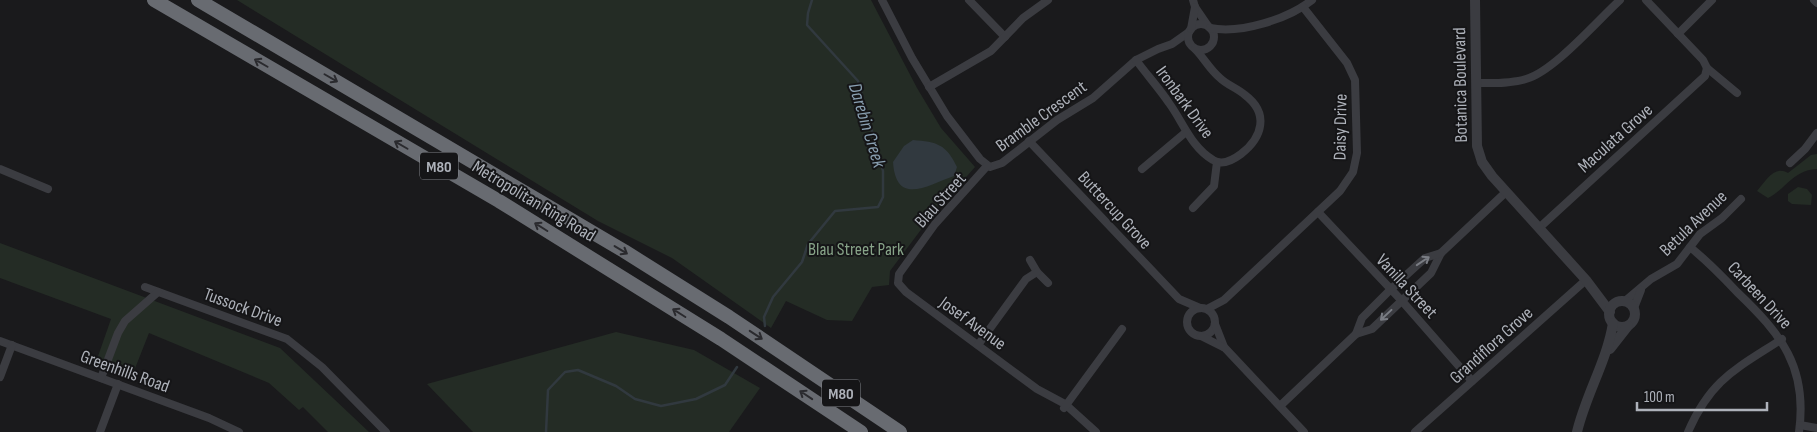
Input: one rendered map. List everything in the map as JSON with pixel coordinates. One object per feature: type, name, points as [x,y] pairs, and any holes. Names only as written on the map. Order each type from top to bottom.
[{"type":"highway","name":"Metropolitan Ring Road","points":[[154,0],[499,201],[721,339],[861,432]]},
{"type":"highway","name":"Metropolitan Ring Road","points":[[198,0],[616,246],[783,353],[900,432]]},
{"type":"street","points":[[969,0],[1005,37]]},
{"type":"street","points":[[929,86],[991,51],[1024,18],[1048,0]]},
{"type":"street","points":[[1190,30],[1197,25],[1225,31],[1286,16],[1303,8],[1312,0]]},
{"type":"street","name":"Botanica Boulevard","points":[[1475,0],[1479,154],[1486,168],[1506,192],[1586,280],[1617,306]]},
{"type":"street","points":[[1476,83],[1516,82],[1537,75],[1620,0]]},
{"type":"street","points":[[1646,0],[1703,60],[1707,68],[1736,93]]},
{"type":"street","points":[[1678,34],[1712,0]]},
{"type":"street","points":[[1814,0],[1817,3]]},
{"type":"street","name":"Bramble Crescent","points":[[883,1],[902,41],[929,86],[957,130],[987,166],[998,166],[1057,120],[1092,98],[1136,60],[1172,44],[1190,30]]},
{"type":"street","points":[[1194,4],[1188,40],[1193,48],[1204,51],[1225,31]]},
{"type":"street","points":[[1194,4],[1214,35],[1210,67]]},
{"type":"street","name":"Daisy Drive","points":[[1203,309],[1224,300],[1318,212],[1347,183],[1356,162],[1357,93],[1355,80],[1347,63],[1303,8]]},
{"type":"street","name":"Bramble Crescent","points":[[1172,44],[1193,48]]},
{"type":"street","name":"Ironbark Drive","points":[[1136,60],[1170,105],[1186,132],[1208,156],[1217,162],[1226,162],[1241,154],[1258,135],[1262,123],[1260,111],[1251,99],[1222,80],[1193,48]]},
{"type":"street","name":"Maculata Grove","points":[[1539,228],[1702,80],[1707,68]]},
{"type":"street","points":[[1142,169],[1186,132]]},
{"type":"street","points":[[1790,163],[1805,149],[1817,133]]},
{"type":"street","name":"Buttercup Grove","points":[[1029,141],[1179,299],[1188,321]]},
{"type":"street","points":[[1193,208],[1214,186],[1217,162]]},
{"type":"street","name":"Blau Street","points":[[898,277],[935,224],[987,166]]},
{"type":"street","points":[[0,169],[48,188]]},
{"type":"street","points":[[1356,334],[1372,329],[1431,273],[1441,253],[1506,192]]},
{"type":"street","name":"Betula Avenue","points":[[1617,306],[1651,280],[1677,264],[1700,234],[1722,218],[1741,199]]},
{"type":"street","name":"Vanilla Street","points":[[1318,212],[1402,300],[1472,381]]},
{"type":"street","name":"Carbeen Drive","points":[[1690,247],[1766,320],[1782,339],[1796,371],[1800,386],[1800,429]]},
{"type":"street","points":[[1280,406],[1356,334],[1362,318],[1391,290],[1422,261],[1441,253]]},
{"type":"street","points":[[1030,260],[1037,272],[1048,284]]},
{"type":"street","points":[[978,345],[1026,279],[1037,272]]},
{"type":"street","name":"Josef Avenue","points":[[898,277],[900,287],[1053,403],[1066,406],[1077,421],[1095,431]]},
{"type":"street","name":"Grandiflora Grove","points":[[1415,432],[1586,280]]},
{"type":"street","name":"Tussock Drive","points":[[145,287],[287,339],[322,367],[386,432]]},
{"type":"street","points":[[1606,354],[1635,318],[1634,308],[1642,288]]},
{"type":"street","points":[[101,378],[118,333],[125,321],[158,292]]},
{"type":"street","name":"Buttercup Grove","points":[[1179,299],[1203,309]]},
{"type":"street","name":"Daisy Drive","points":[[1215,321],[1224,300]]},
{"type":"street","points":[[1577,432],[1588,395],[1606,354],[1617,306],[1634,308]]},
{"type":"street","points":[[1225,348],[1215,321],[1203,309],[1191,312],[1188,321],[1190,330],[1225,348],[1304,432]]},
{"type":"street","points":[[1201,336],[1212,331],[1215,321]]},
{"type":"street","points":[[1613,323],[1620,327],[1628,326]]},
{"type":"street","points":[[1066,406],[1122,329]]},
{"type":"street","points":[[1688,432],[1705,400],[1720,380],[1782,339]]},
{"type":"street","name":"Greenhills Road","points":[[0,341],[224,424],[239,432]]},
{"type":"street","points":[[0,377],[12,345]]},
{"type":"street","points":[[100,432],[118,384]]},
{"type":"street","points":[[1800,429],[1817,428]]},
{"type":"green space","name":"Blau Street Park","points":[[237,0],[871,0],[917,88],[941,128],[975,167],[929,219],[890,271],[889,285],[872,287],[852,321],[827,320],[786,301],[771,328],[672,258],[598,221]]},
{"type":"green space","points":[[1817,154],[1817,169],[1809,170],[1795,177],[1768,198],[1757,191],[1774,173],[1783,171],[1788,173],[1811,155]]},
{"type":"green space","points":[[1798,187],[1807,189],[1812,195],[1811,205],[1792,204],[1788,201],[1788,194]]},
{"type":"green space","points":[[0,243],[280,348],[369,432],[328,432],[303,407],[299,410],[269,383],[149,333],[132,376],[96,362],[111,319],[0,278]]},
{"type":"green space","points":[[616,332],[694,350],[760,388],[729,432],[473,432],[427,384]]},
{"type":"shaded area","points":[[913,140],[935,143],[945,149],[957,167],[954,176],[915,189],[907,189],[900,184],[895,176],[893,162],[904,146]]},
{"type":"waterway","name":"Darebin Creek","points":[[765,326],[764,317],[773,297],[802,262],[808,244],[835,211],[878,207],[883,197],[883,171],[858,81],[807,25],[812,0]]},
{"type":"waterway","name":"Darebin Creek","points":[[546,432],[548,390],[565,372],[578,370],[616,386],[635,399],[661,406],[696,399],[725,385],[737,367]]}]
